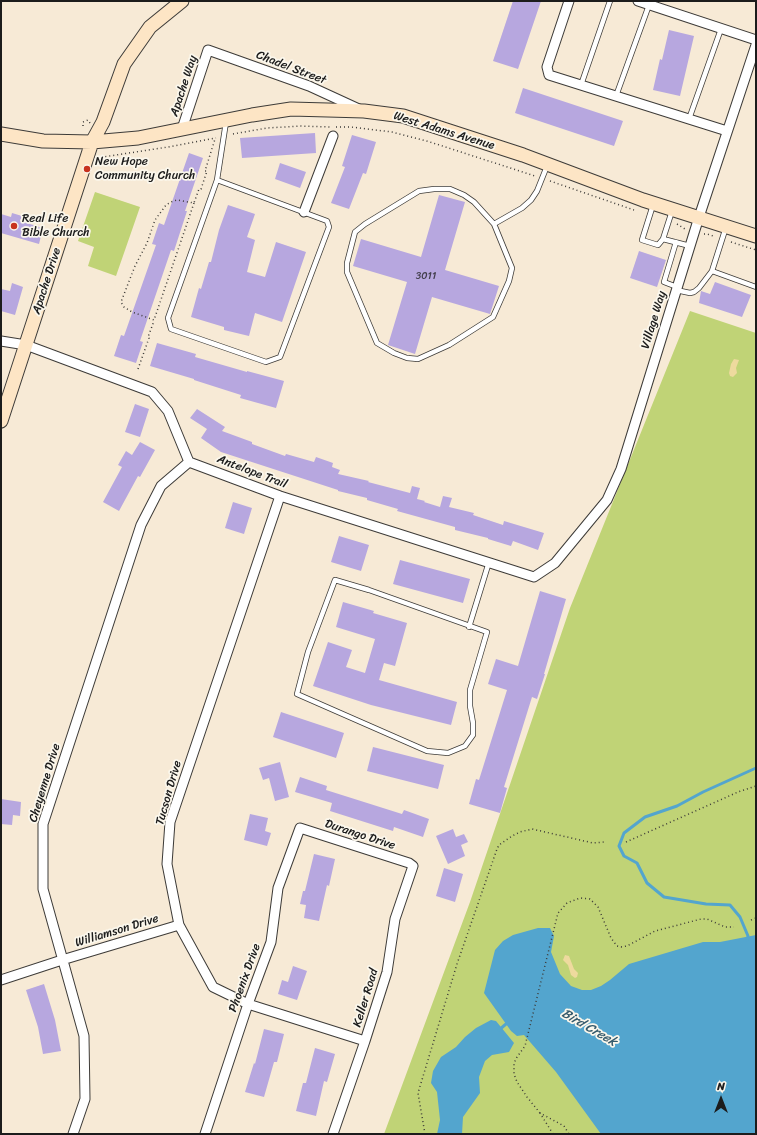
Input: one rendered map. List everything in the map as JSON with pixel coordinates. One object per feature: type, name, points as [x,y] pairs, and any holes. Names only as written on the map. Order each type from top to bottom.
[{"type":"main road","name":"Apache Drive","points":[[1,421],[92,142],[102,122],[124,64],[150,27],[182,1]]},
{"type":"main road","name":"West Adams Avenue","points":[[1,134],[43,140],[92,142],[138,138],[226,120],[291,109],[364,111],[403,116],[548,164],[654,203],[756,236]]},
{"type":"street","points":[[569,1],[547,67],[549,75],[727,131]]},
{"type":"street","points":[[638,1],[756,40]]},
{"type":"street","name":"Village Way","points":[[534,577],[555,563],[607,500],[621,469],[676,289],[756,45]]},
{"type":"street","name":"Chadel Street","points":[[208,50],[309,86],[364,111]]},
{"type":"street","name":"Apache Way","points":[[182,129],[208,50]]},
{"type":"street","points":[[304,212],[333,136]]},
{"type":"street","points":[[1,341],[26,345],[152,392],[168,411],[189,462]]},
{"type":"street","name":"Antelope Trail","points":[[189,462],[280,496],[534,577]]},
{"type":"street","name":"Cheyenne Drive","points":[[73,1134],[85,1099],[84,1036],[43,889],[43,824],[141,525],[161,486],[189,462]]},
{"type":"street","name":"Tucson Drive","points":[[280,496],[170,822],[167,864],[179,925],[214,986],[248,1004],[365,1041]]},
{"type":"street","name":"Durango Drive","points":[[300,828],[409,863],[412,866]]},
{"type":"street","name":"Phoenix Drive","points":[[205,1134],[248,1004],[271,942],[278,888],[300,828]]},
{"type":"street","name":"Keller Road","points":[[333,1134],[387,972],[395,919],[412,866]]},
{"type":"street","name":"Williamson Drive","points":[[1,980],[179,925]]},
{"type":"lane","points":[[581,85],[610,1]]},
{"type":"lane","points":[[616,96],[648,5]]},
{"type":"lane","points":[[689,119],[721,28]]},
{"type":"lane","points":[[217,180],[328,221],[329,227],[280,357],[266,362],[171,329],[168,318],[217,180],[226,120]]},
{"type":"lane","points":[[494,224],[522,208],[531,200],[537,191],[548,164]]},
{"type":"lane","points":[[434,189],[450,189],[464,194],[474,202],[494,224],[512,268],[509,281],[493,317],[450,345],[418,359],[407,358],[394,353],[377,343],[347,272],[347,263],[355,232],[365,224],[419,192],[434,189]]},
{"type":"lane","points":[[654,203],[642,240],[658,245],[663,239],[673,209]]},
{"type":"lane","points":[[676,242],[664,282],[676,289],[690,293],[694,292],[712,271],[726,226]]},
{"type":"lane","points":[[663,239],[690,246]]},
{"type":"lane","points":[[712,271],[756,287]]},
{"type":"lane","points":[[469,627],[489,562]]},
{"type":"lane","points":[[334,580],[369,590],[469,627],[487,632],[470,690],[470,706],[474,735],[465,746],[448,753],[427,751],[297,694],[308,652],[334,580]]},
{"type":"path","points":[[83,126],[83,122],[88,120],[90,123]]},
{"type":"path","points":[[233,134],[267,128],[300,126],[351,127],[392,132],[430,142],[535,176]]},
{"type":"path","points":[[99,161],[104,157],[168,147],[217,137],[204,171],[207,171],[201,189],[199,189],[194,203],[138,369]]},
{"type":"path","points":[[550,181],[636,210]]},
{"type":"path","points":[[154,320],[132,312],[124,307],[121,302],[134,266],[147,243],[159,213],[166,205],[177,200],[194,203]]},
{"type":"path","points":[[678,224],[685,229]]},
{"type":"path","points":[[702,235],[707,234],[713,236]]},
{"type":"path","points":[[731,242],[756,250]]},
{"type":"path","points":[[626,842],[738,792],[756,786]]},
{"type":"path","points":[[425,1134],[418,1093],[458,964],[499,845],[520,832],[532,829],[593,843],[604,842]]},
{"type":"path","points":[[553,1134],[540,1113],[517,1082],[514,1074],[514,1063],[517,1056],[525,1046],[558,912],[567,903],[580,898],[590,899],[598,907],[611,938],[617,946],[621,947],[627,946],[655,931],[701,919],[707,919],[725,927],[734,927]]},
{"type":"path","points":[[751,920],[756,918]]},
{"type":"path","points":[[540,1113],[564,1126],[569,1134]]},
{"type":"green space","points":[[95,192],[140,207],[116,276],[88,266],[94,247],[78,241]]},
{"type":"green space","points":[[690,311],[756,333],[756,1134],[384,1134],[470,902],[570,608]]},
{"type":"sand","points":[[734,359],[739,360],[736,368],[737,373],[733,377],[730,376],[729,373]]},
{"type":"sand","points":[[565,955],[569,956],[574,969],[578,973],[577,977],[575,978],[571,975],[568,965],[563,960]]},
{"type":"water","points":[[538,928],[550,928],[554,936],[551,952],[560,974],[571,986],[582,990],[591,990],[601,986],[629,964],[703,942],[720,942],[756,935],[756,1134],[601,1134],[556,1072],[524,1035],[517,1036],[511,1031],[484,993],[495,950],[503,941],[513,935]]},
{"type":"water","points":[[491,1020],[496,1021],[514,1043],[509,1052],[492,1055],[485,1061],[479,1077],[480,1093],[463,1117],[462,1134],[437,1134],[440,1120],[437,1092],[431,1083],[433,1071],[441,1057],[456,1047],[476,1028]]},
{"type":"building","points":[[513,1],[541,1],[518,69],[493,61]]},
{"type":"building","points":[[669,30],[694,36],[680,96],[653,90],[660,59],[662,60]]},
{"type":"building","points":[[523,88],[623,121],[614,146],[515,113]]},
{"type":"building","points":[[315,133],[316,153],[242,158],[240,138]]},
{"type":"building","points":[[352,135],[376,142],[366,174],[363,173],[349,209],[331,203],[345,167],[342,166]]},
{"type":"building","points":[[189,153],[203,158],[185,211],[187,211],[174,251],[171,250],[140,341],[143,342],[136,363],[114,356],[121,335],[124,336],[156,245],[152,244],[159,223],[164,225]]},
{"type":"building","points":[[280,163],[306,172],[300,188],[275,179]]},
{"type":"building","points":[[439,195],[465,202],[445,270],[499,286],[490,314],[432,297],[415,354],[388,345],[407,282],[353,266],[361,239],[421,257]]},
{"type":"building","points":[[228,205],[255,214],[247,237],[255,240],[247,272],[265,277],[276,242],[306,252],[282,322],[255,313],[249,336],[224,330],[224,327],[191,317],[199,288],[201,289],[209,262],[211,262],[219,230]]},
{"type":"building","points":[[12,213],[22,216],[20,221],[43,228],[39,244],[1,233],[1,214],[11,217]]},
{"type":"building","points":[[639,251],[666,260],[657,287],[630,278]]},
{"type":"building","points":[[715,282],[751,295],[742,317],[699,303],[701,291],[710,294]]},
{"type":"building","points":[[12,283],[23,287],[15,315],[1,311],[1,289],[10,291]]},
{"type":"building","points":[[157,343],[196,354],[195,357],[284,381],[276,408],[240,398],[241,395],[150,366]]},
{"type":"building","points":[[135,404],[149,409],[140,437],[125,432]]},
{"type":"building","points":[[197,409],[225,427],[222,431],[285,456],[286,454],[314,462],[316,457],[333,463],[332,467],[340,470],[338,474],[410,493],[412,486],[420,488],[417,499],[425,501],[424,502],[440,507],[443,496],[452,498],[449,507],[474,513],[473,515],[503,525],[504,521],[544,533],[538,550],[513,541],[511,546],[488,538],[455,530],[455,527],[397,511],[398,509],[367,500],[367,498],[338,491],[221,452],[201,438],[207,429],[190,418]]},
{"type":"building","points":[[140,442],[155,450],[140,477],[138,476],[119,511],[103,502],[122,467],[118,465],[126,451],[132,455]]},
{"type":"building","points":[[233,502],[252,508],[244,534],[225,528]]},
{"type":"building","points":[[339,536],[369,545],[361,571],[331,562]]},
{"type":"building","points":[[400,560],[470,579],[463,603],[393,584]]},
{"type":"building","points":[[540,591],[566,599],[537,699],[532,697],[504,787],[507,788],[500,813],[469,804],[476,779],[479,780],[507,690],[488,684],[496,659],[518,666]]},
{"type":"building","points":[[343,602],[407,623],[395,666],[384,663],[379,680],[457,702],[451,725],[371,705],[313,686],[328,642],[352,650],[346,667],[365,673],[375,639],[336,627]]},
{"type":"building","points":[[281,712],[344,733],[336,758],[273,737]]},
{"type":"building","points":[[373,747],[444,765],[438,789],[367,771]]},
{"type":"building","points":[[280,762],[289,797],[275,801],[269,778],[263,780],[259,768]]},
{"type":"building","points":[[300,777],[327,786],[326,790],[402,814],[404,810],[429,819],[423,837],[394,827],[393,831],[330,811],[332,803],[295,792]]},
{"type":"building","points":[[1,799],[21,802],[20,816],[13,815],[12,825],[1,824]]},
{"type":"building","points":[[250,814],[268,818],[265,831],[271,833],[267,846],[244,840]]},
{"type":"building","points":[[453,829],[456,837],[464,834],[468,842],[461,845],[465,856],[448,864],[436,836]]},
{"type":"building","points":[[314,854],[335,859],[329,886],[327,885],[319,921],[304,918],[306,905],[300,904],[303,891],[305,891]]},
{"type":"building","points":[[444,868],[463,874],[455,902],[436,896]]},
{"type":"building","points":[[293,966],[307,971],[297,1000],[278,994],[282,980],[288,982]]},
{"type":"building","points":[[44,984],[55,1020],[61,1051],[43,1054],[38,1027],[26,990]]},
{"type":"building","points":[[264,1029],[284,1034],[277,1062],[274,1062],[264,1097],[245,1092],[254,1063],[255,1064]]},
{"type":"building","points":[[315,1048],[335,1054],[327,1082],[324,1081],[316,1116],[296,1111],[303,1083],[306,1083]]},
{"type":"waterway","points":[[747,940],[748,936],[740,917],[730,905],[706,904],[664,897],[647,883],[637,863],[624,856],[619,846],[624,833],[645,817],[677,806],[703,792],[756,768]]},
{"type":"waterway","name":"Bird Creek","points":[[499,1030],[508,1023]]},
{"type":"place","name":"New Hope Community Church","points":[[87,169]]},
{"type":"place","name":"Real Life Bible Church","points":[[14,226]]}]
